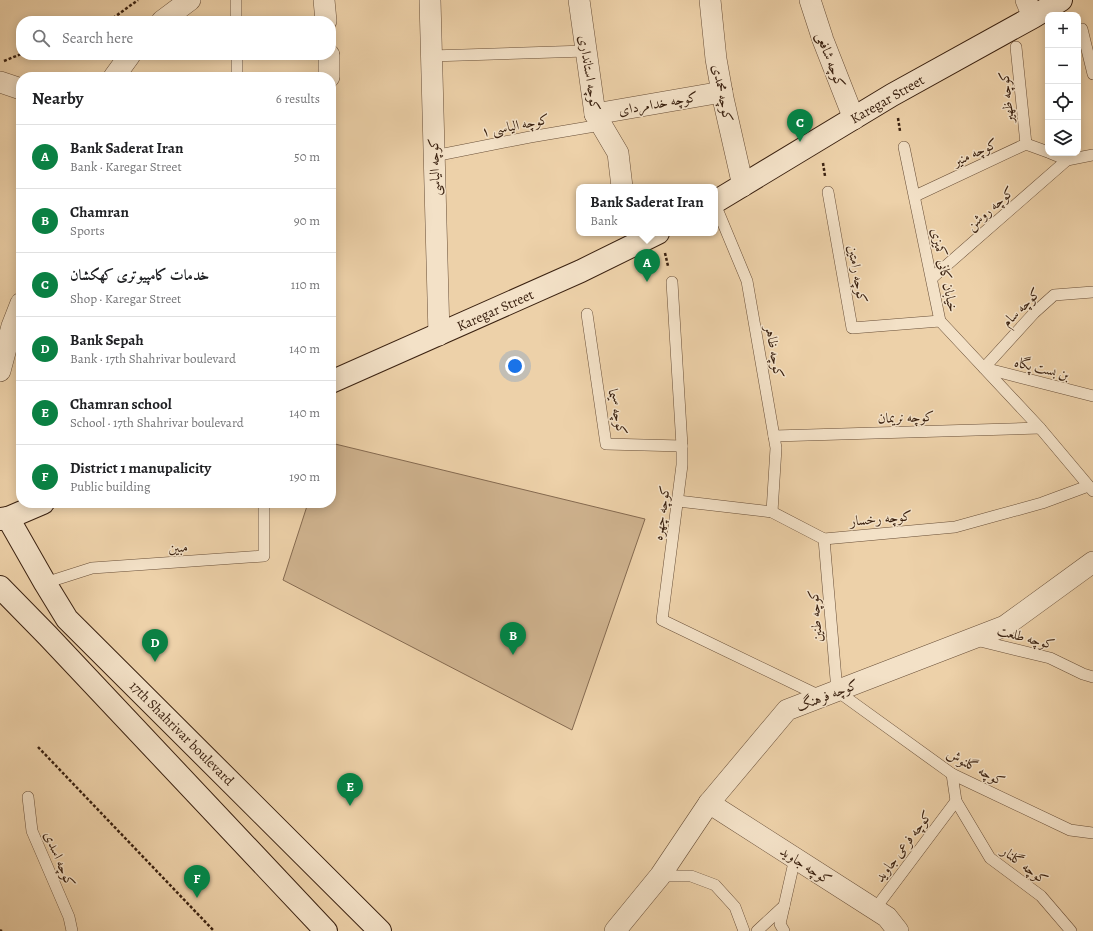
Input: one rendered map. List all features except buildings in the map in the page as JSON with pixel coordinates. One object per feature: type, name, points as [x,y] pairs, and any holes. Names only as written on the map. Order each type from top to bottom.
[{"type":"street","points":[[169,16],[190,0]]},
{"type":"street","points":[[324,0],[326,16]]},
{"type":"street","name":"کوچه الیاسی","points":[[430,0],[439,335]]},
{"type":"street","name":"کوچه استانداری","points":[[579,0],[598,119],[618,153],[622,184]]},
{"type":"street","name":"کوچه محمدی","points":[[710,0],[716,59],[742,186]]},
{"type":"street","name":"کوچه شافعی","points":[[810,0],[823,40],[854,118]]},
{"type":"street","name":"Karegar Street","points":[[718,201],[1029,9],[1061,0]]},
{"type":"street","points":[[118,72],[126,60]]},
{"type":"street","points":[[328,60],[329,72]]},
{"type":"street","points":[[0,82],[16,87]]},
{"type":"street","name":"کوچه خدامردای","points":[[598,119],[722,92]]},
{"type":"street","name":"Karegar Street","points":[[336,380],[582,271],[661,240]]},
{"type":"street","points":[[0,371],[16,316]]},
{"type":"street","points":[[3,516],[28,508]]},
{"type":"street","name":"17th Shahrivar boulevard","points":[[3,516],[67,619],[380,931]]},
{"type":"street","name":"کوچه فرهنگ","points":[[615,931],[660,876],[710,803],[787,710],[1005,626],[1093,562]]},
{"type":"street","name":"17th Shahrivar boulevard","points":[[0,587],[326,931]]},
{"type":"street","name":"کوچه جاوید","points":[[710,803],[887,917],[898,931]]},
{"type":"lane","points":[[236,0],[236,16]]},
{"type":"lane","points":[[1082,29],[1093,74]]},
{"type":"lane","name":"کوچه ظهیر","points":[[1016,47],[1026,144]]},
{"type":"lane","points":[[431,56],[586,51]]},
{"type":"lane","points":[[237,60],[237,72]]},
{"type":"lane","name":"کوچه الیاسی ۱","points":[[434,156],[530,137],[598,119]]},
{"type":"lane","points":[[1026,144],[1045,151]]},
{"type":"lane","name":"کوچه منیر","points":[[915,196],[1026,144]]},
{"type":"lane","name":"خیابان کانی کمیزی","points":[[904,147],[940,321],[1040,428],[1091,489]]},
{"type":"lane","points":[[1057,156],[1067,160],[1093,155]]},
{"type":"lane","name":"کوچه روشن","points":[[932,278],[1067,160]]},
{"type":"lane","name":"کوچه رامتین","points":[[828,192],[852,328],[940,321]]},
{"type":"lane","name":"کوچه ظاهر","points":[[718,210],[747,281],[776,448],[772,512]]},
{"type":"lane","name":"کوچه چهره","points":[[672,282],[682,465],[662,620],[829,694]]},
{"type":"lane","name":"کوچه سام","points":[[984,368],[1034,313],[1054,295],[1093,292]]},
{"type":"lane","name":"کوچه سیما","points":[[587,314],[606,444],[682,446]]},
{"type":"lane","name":"بن بست پگاه","points":[[984,368],[1093,396]]},
{"type":"lane","name":"کوچه نریمان","points":[[774,436],[1040,428]]},
{"type":"lane","name":"کوچه رخسار","points":[[824,539],[955,527],[1091,489]]},
{"type":"lane","points":[[678,501],[772,512],[824,539]]},
{"type":"lane","name":"مبین","points":[[44,583],[92,568],[264,556],[264,508]]},
{"type":"lane","name":"کوچه طنین","points":[[824,539],[829,694]]},
{"type":"lane","name":"کوچه طلعت","points":[[972,639],[1050,658],[1083,674],[1093,677]]},
{"type":"lane","name":"کوچه گلنوش","points":[[829,694],[952,774],[1070,830],[1093,833]]},
{"type":"lane","name":"کوچه گلنار","points":[[952,774],[956,801],[990,858],[1041,896],[1072,931]]},
{"type":"lane","name":"کوچه اسدی","points":[[28,797],[32,832],[69,917],[72,931]]},
{"type":"lane","name":"کوچه فرعی جاوید","points":[[875,909],[956,801]]},
{"type":"lane","points":[[784,931],[780,924],[795,858]]},
{"type":"lane","points":[[660,876],[691,876],[715,885],[735,907],[744,931]]},
{"type":"lane","points":[[757,931],[784,906]]},
{"type":"path","points":[[116,16],[138,0]]},
{"type":"path","points":[[0,62],[16,56]]},
{"type":"path","points":[[892,95],[904,147]]},
{"type":"path","points":[[820,139],[828,192]]},
{"type":"path","points":[[661,240],[672,282]]},
{"type":"path","points":[[38,747],[214,931]]},
{"type":"shaded area","points":[[336,444],[645,519],[572,730],[283,580],[306,508],[336,508]]},
{"type":"place","name":"خدمات کامپیوتری کهکشان","points":[[800,142]]},
{"type":"place","name":"Bank Saderat Iran","points":[[647,282]]},
{"type":"place","name":"Chamran","points":[[513,655]]},
{"type":"place","name":"Bank Sepah","points":[[155,662]]},
{"type":"place","name":"Chamran school","points":[[350,806]]},
{"type":"place","name":"District 1 manupalicity","points":[[197,898]]}]
